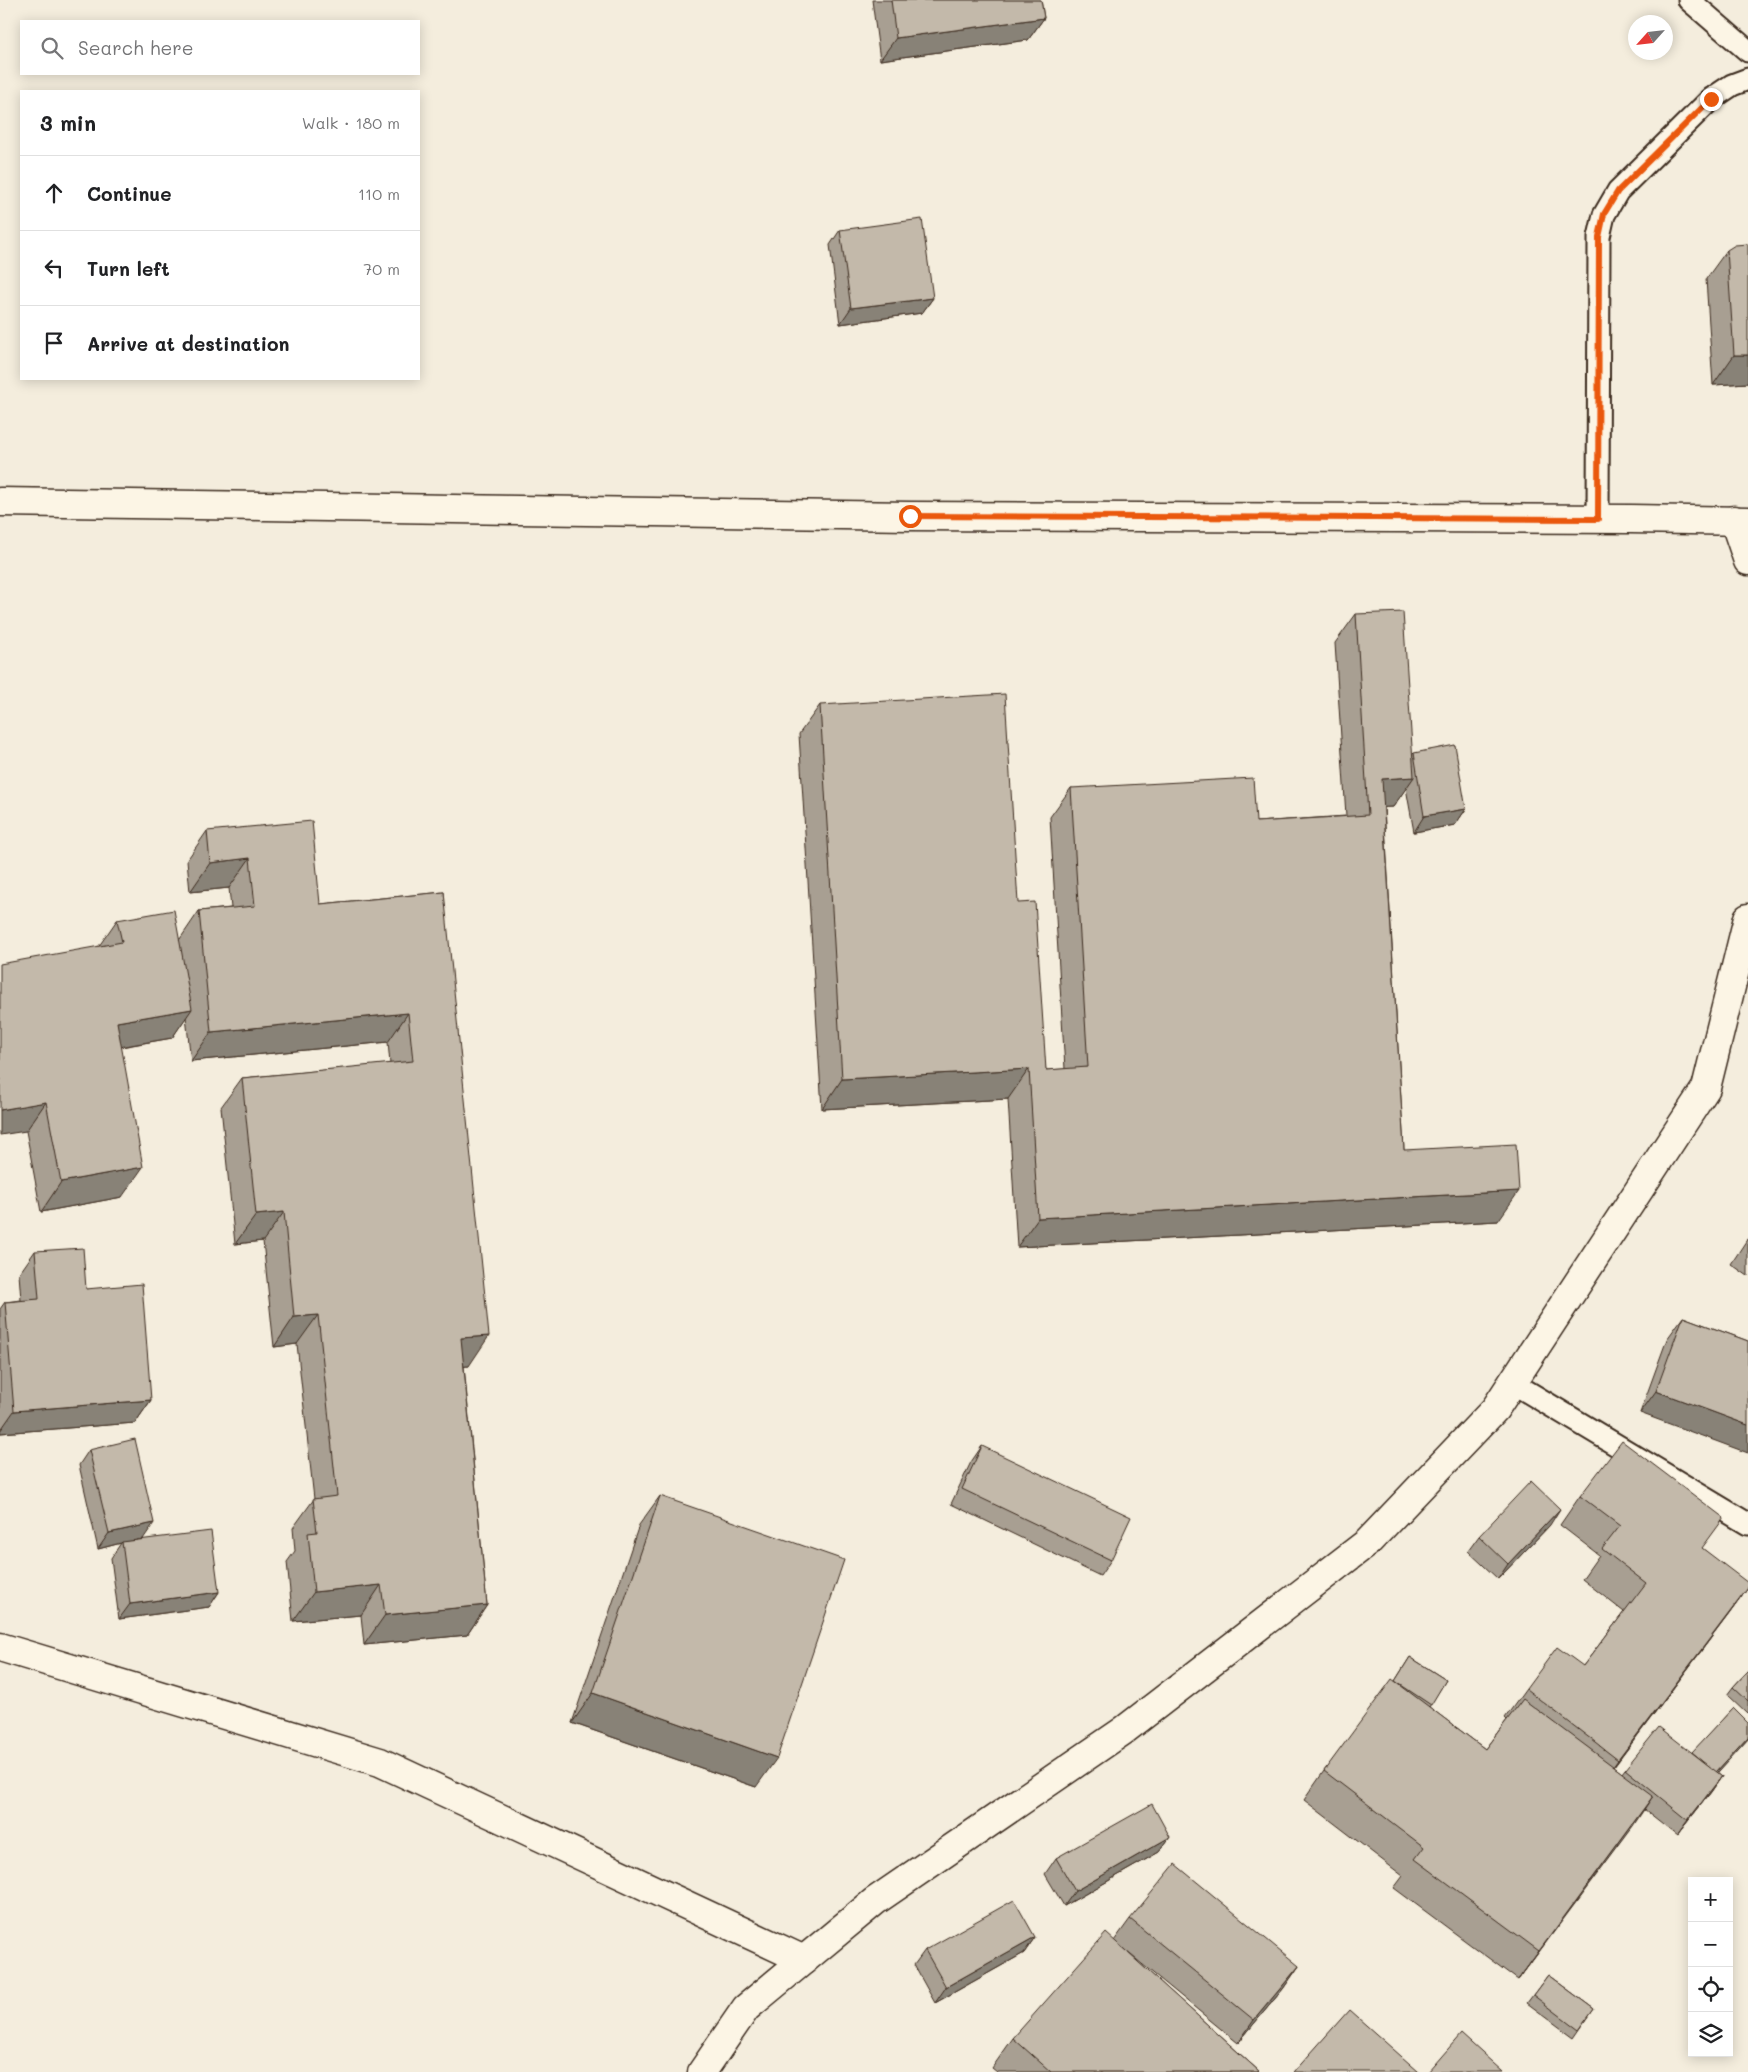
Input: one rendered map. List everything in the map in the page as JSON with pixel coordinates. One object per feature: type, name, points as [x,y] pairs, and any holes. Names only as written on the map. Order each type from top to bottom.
[{"type":"street","points":[[0,502],[910,516],[1741,521],[1748,561]]},
{"type":"street","points":[[702,2072],[746,2008],[875,1901],[1123,1731],[1368,1542],[1496,1409],[1706,1088],[1748,918]]},
{"type":"street","points":[[0,1647],[380,1762],[804,1960]]},
{"type":"lane","points":[[1689,0],[1748,51]]},
{"type":"lane","points":[[1598,519],[1599,237],[1604,214],[1618,191],[1711,99],[1732,85],[1748,79]]},
{"type":"lane","points":[[1513,1383],[1748,1524]]},
{"type":"building","points":[[891,0],[1041,0],[1044,18],[896,38]]},
{"type":"building","points":[[922,219],[933,298],[851,308],[840,230]]},
{"type":"building","points":[[1748,244],[1748,355],[1734,355],[1727,250],[1735,245]]},
{"type":"building","points":[[1403,612],[1414,777],[1382,779],[1404,1150],[1516,1144],[1519,1191],[1038,1218],[1029,1069],[842,1079],[820,705],[1005,694],[1018,903],[1035,902],[1046,1070],[1088,1067],[1071,788],[1253,778],[1256,822],[1368,815],[1356,614]]},
{"type":"building","points":[[1455,745],[1466,809],[1424,816],[1414,753]]},
{"type":"building","points":[[312,821],[320,904],[444,892],[489,1336],[461,1338],[487,1605],[385,1615],[381,1585],[314,1592],[308,1533],[317,1532],[313,1499],[337,1496],[318,1315],[294,1317],[284,1212],[256,1215],[242,1078],[413,1061],[408,1013],[211,1032],[199,911],[255,906],[250,858],[210,863],[207,831]]},
{"type":"building","points":[[174,910],[192,1009],[117,1022],[143,1167],[61,1182],[46,1102],[0,1110],[0,964],[122,942],[117,920]]},
{"type":"building","points":[[83,1248],[86,1289],[142,1284],[151,1400],[14,1411],[5,1302],[39,1299],[35,1251]]},
{"type":"building","points":[[1683,1317],[1748,1341],[1748,1425],[1656,1391]]},
{"type":"building","points":[[135,1439],[154,1523],[109,1533],[89,1450]]},
{"type":"building","points":[[1622,1441],[1724,1518],[1702,1548],[1748,1583],[1748,1588],[1618,1760],[1526,1689],[1557,1647],[1583,1666],[1646,1583],[1602,1549],[1620,1526],[1580,1496]]},
{"type":"building","points":[[982,1446],[1131,1517],[1111,1560],[962,1489]]},
{"type":"building","points":[[1531,1481],[1560,1509],[1508,1564],[1479,1536]]},
{"type":"building","points":[[660,1496],[844,1560],[777,1758],[593,1693]]},
{"type":"building","points":[[211,1531],[219,1592],[130,1604],[122,1542]]},
{"type":"building","points":[[1410,1657],[1446,1680],[1431,1705],[1395,1681]]},
{"type":"building","points":[[1748,1671],[1748,1701],[1733,1687]]},
{"type":"building","points":[[1392,1679],[1485,1749],[1523,1699],[1653,1796],[1539,1951],[1415,1859],[1424,1847],[1324,1771]]},
{"type":"building","points":[[1733,1708],[1748,1723],[1748,1737],[1716,1772],[1692,1752]]},
{"type":"building","points":[[1659,1727],[1722,1776],[1688,1820],[1625,1769]]},
{"type":"building","points":[[1152,1804],[1170,1837],[1075,1891],[1056,1858]]},
{"type":"building","points":[[1175,1864],[1299,1966],[1254,2020],[1130,1919]]},
{"type":"building","points":[[1014,1900],[1035,1937],[946,1987],[925,1950]]},
{"type":"building","points":[[1106,1933],[1260,2072],[1051,2072],[1013,2038]]},
{"type":"building","points":[[1548,1975],[1594,2009],[1579,2030],[1533,1995]]},
{"type":"building","points":[[1349,2010],[1419,2072],[1294,2072]]},
{"type":"building","points":[[1461,2034],[1503,2072],[1428,2072]]},
{"type":"route","points":[[910,516],[1598,519],[1599,237],[1604,214],[1618,191],[1711,99]]}]
